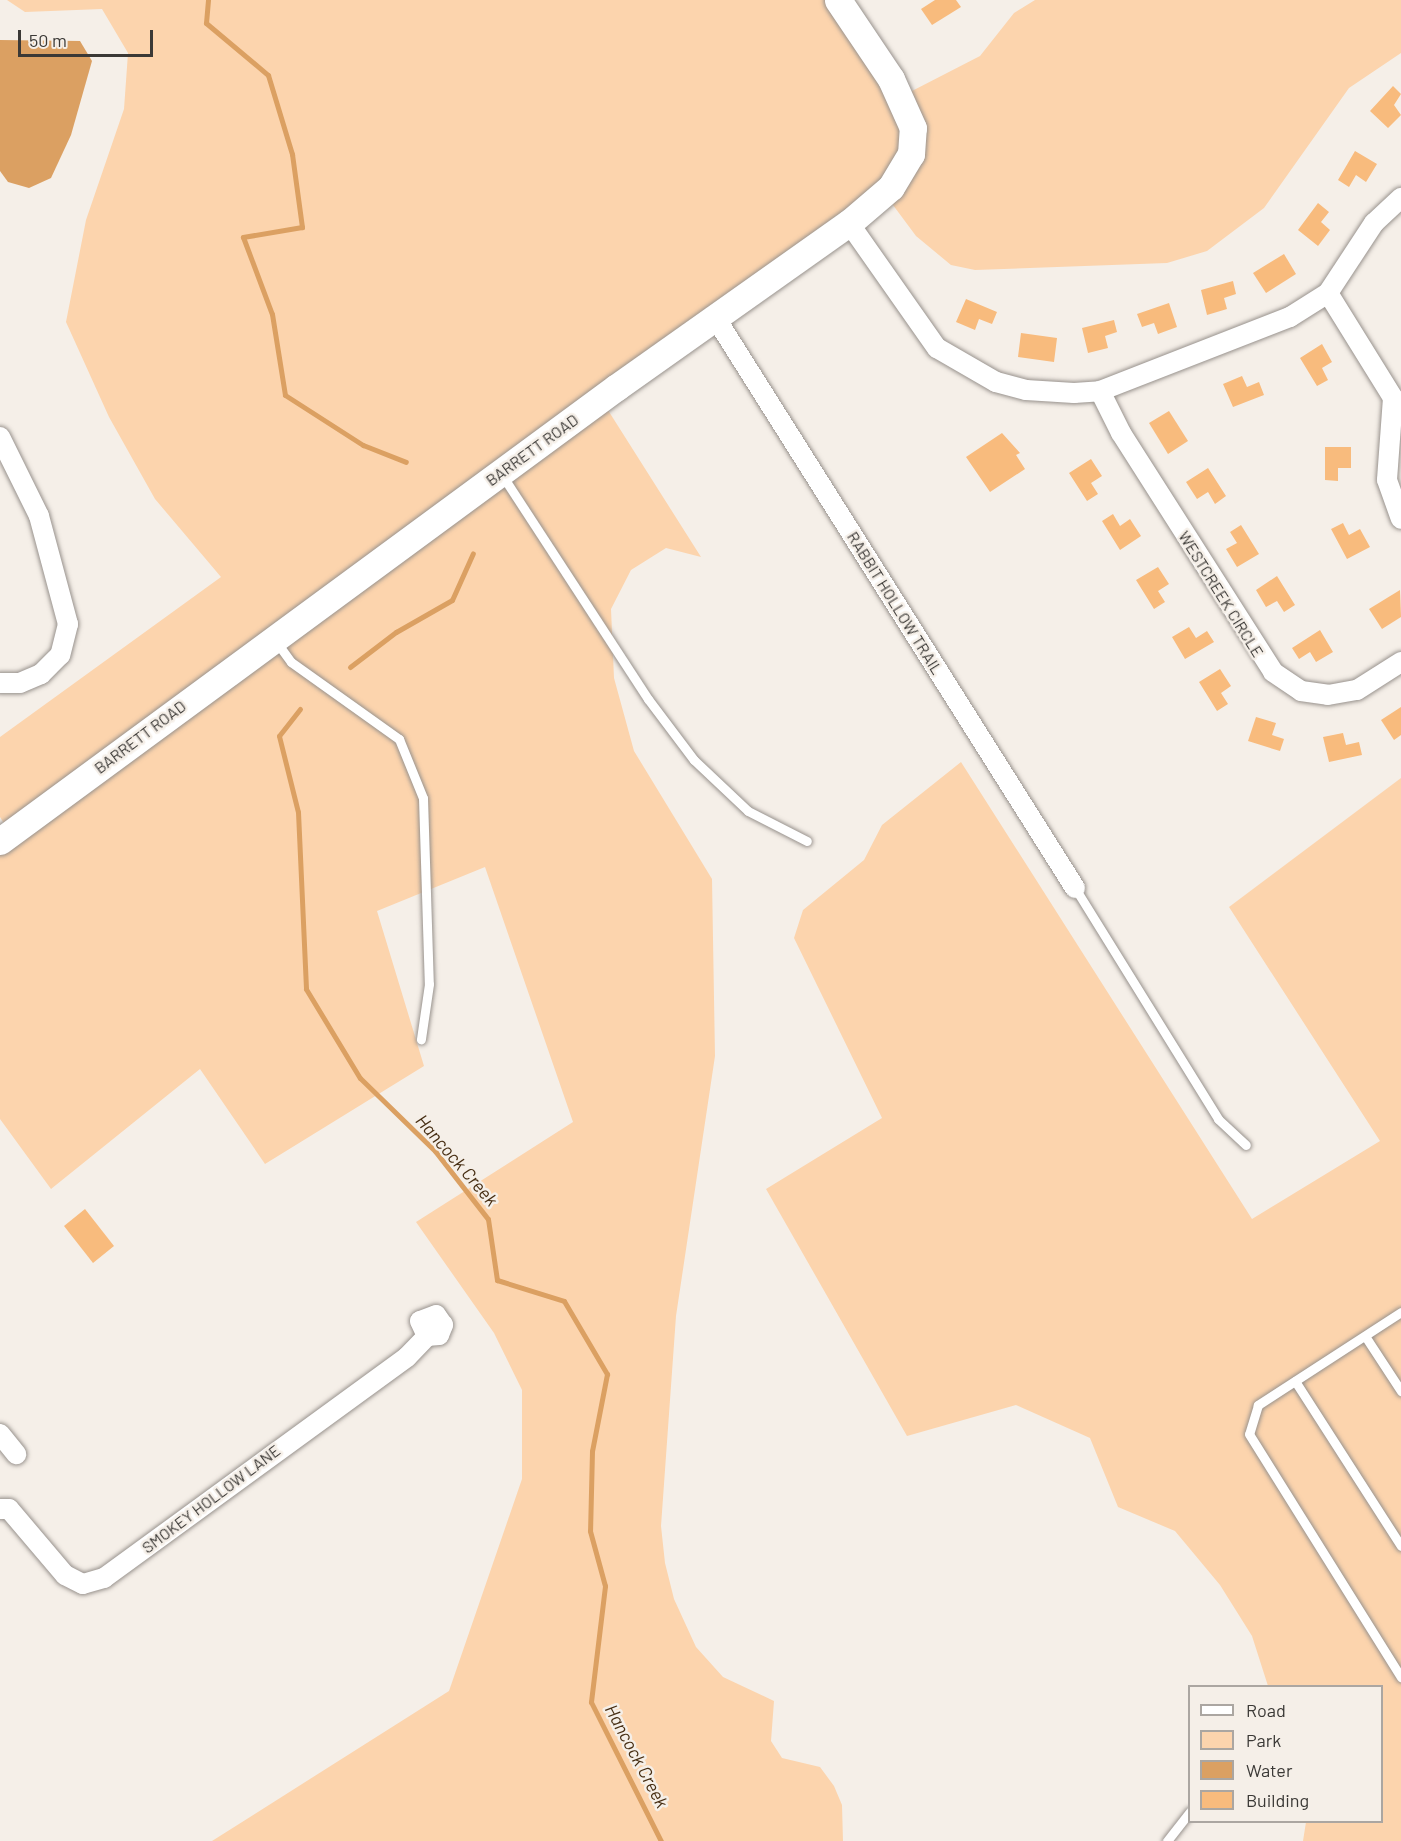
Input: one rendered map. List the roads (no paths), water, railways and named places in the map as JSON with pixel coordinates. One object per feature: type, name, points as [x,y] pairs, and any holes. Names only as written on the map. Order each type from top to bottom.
[{"type":"street","name":"BARRETT ROAD","points":[[0,841],[500,473],[849,223],[904,172],[913,128],[891,79],[838,0]]},
{"type":"street","points":[[849,223],[921,332],[969,371],[1026,390],[1100,390],[1271,326],[1328,292],[1374,223],[1401,198]]},
{"type":"street","points":[[1328,292],[1393,398],[1387,480],[1401,519]]},
{"type":"street","name":"RABBIT HOLLOW TRAIL","points":[[715,317],[1075,888]]},
{"type":"street","name":"WESTCREEK CIRCLE","points":[[1100,390],[1121,433],[1273,672],[1301,691],[1328,695],[1357,690],[1401,662]]},
{"type":"street","points":[[0,437],[39,516],[68,624],[60,655],[41,674],[20,683],[0,683]]},
{"type":"street","name":"SMOKEY HOLLOW LANE","points":[[0,1509],[9,1509],[65,1575],[83,1584],[104,1578],[407,1357],[427,1336]]},
{"type":"street","points":[[0,1434],[16,1454]]},
{"type":"lane","points":[[500,473],[546,536],[648,699],[694,760],[748,811],[807,841]]},
{"type":"lane","points":[[274,638],[291,662],[399,739],[423,798],[429,984],[421,1039]]},
{"type":"lane","points":[[1075,888],[1218,1119],[1246,1144]]},
{"type":"lane","points":[[1401,1312],[1258,1405],[1249,1434],[1401,1677]]},
{"type":"lane","points":[[1365,1336],[1401,1391]]},
{"type":"lane","points":[[1295,1381],[1401,1546]]},
{"type":"lane","points":[[1167,1841],[1188,1815]]},
{"type":"water","points":[[0,40],[80,41],[92,61],[71,135],[51,178],[29,188],[8,182],[0,171]]},
{"type":"waterway","name":"Hancock Creek","points":[[208,0],[206,23],[268,75],[292,154],[302,227],[243,237],[272,314],[285,395],[363,445],[406,462]]},
{"type":"waterway","name":"Hancock Creek","points":[[350,667],[396,632],[452,600],[473,553]]},
{"type":"waterway","name":"Hancock Creek","points":[[300,709],[279,736],[298,812],[306,989],[360,1078],[435,1151],[488,1219],[497,1280],[564,1301],[607,1374],[592,1451],[590,1531],[605,1586],[591,1702],[661,1841]]}]
